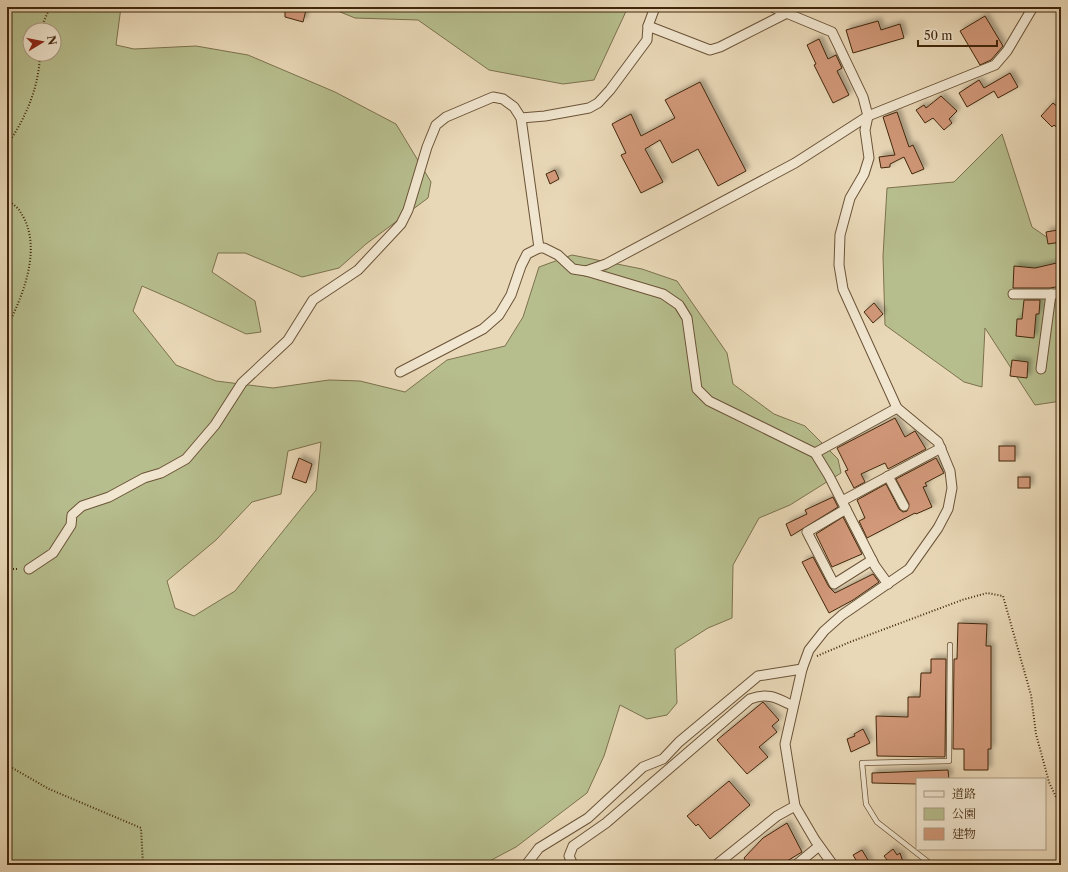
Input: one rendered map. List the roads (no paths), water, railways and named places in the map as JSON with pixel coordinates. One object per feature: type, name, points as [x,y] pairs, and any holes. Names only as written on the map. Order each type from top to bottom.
[{"type":"street","points":[[521,118],[545,116],[589,108],[598,103],[610,90],[647,40],[648,26],[655,7]]},
{"type":"street","points":[[772,7],[832,32],[863,98],[868,116],[865,130],[869,158],[864,174],[850,198],[840,235],[838,266],[843,289],[897,408],[938,442],[950,472],[952,488],[948,509],[938,528],[909,569],[842,615],[809,650],[804,665],[785,744],[795,806],[819,846],[833,865]]},
{"type":"street","points":[[586,271],[606,264],[796,163],[868,116],[995,64],[1007,52],[1032,7]]},
{"type":"street","points":[[648,26],[710,50],[720,47],[787,13]]},
{"type":"street","points":[[28,569],[53,553],[71,525],[72,514],[82,506],[109,497],[144,478],[161,473],[186,459],[215,425],[242,383],[288,340],[313,300],[358,270],[401,224],[408,210],[427,147],[436,125],[446,117],[493,97],[503,99],[514,107],[521,118],[538,248]]},
{"type":"street","points":[[400,372],[483,329],[498,315],[511,295],[521,266],[528,254],[538,248],[544,248],[558,255],[573,269],[586,271],[663,294],[679,305],[687,318],[697,389],[709,401],[815,453],[872,560],[888,584]]},
{"type":"street","points":[[1013,294],[1061,294]]},
{"type":"street","points":[[1041,369],[1051,294]]},
{"type":"street","points":[[815,453],[897,408]]},
{"type":"street","points":[[872,560],[834,584],[807,532],[888,476],[941,448]]},
{"type":"street","points":[[888,476],[904,506]]},
{"type":"street","points":[[526,865],[539,848],[588,818],[643,767],[663,759],[680,742],[758,676],[804,665]]},
{"type":"street","points":[[573,865],[569,856],[573,846],[606,823],[750,699],[761,695],[773,696],[793,706]]},
{"type":"street","points":[[716,865],[777,816],[795,806]]},
{"type":"street","points":[[796,865],[819,846]]},
{"type":"lane","points":[[932,865],[876,822],[866,804],[862,763],[949,761],[950,645]]}]
